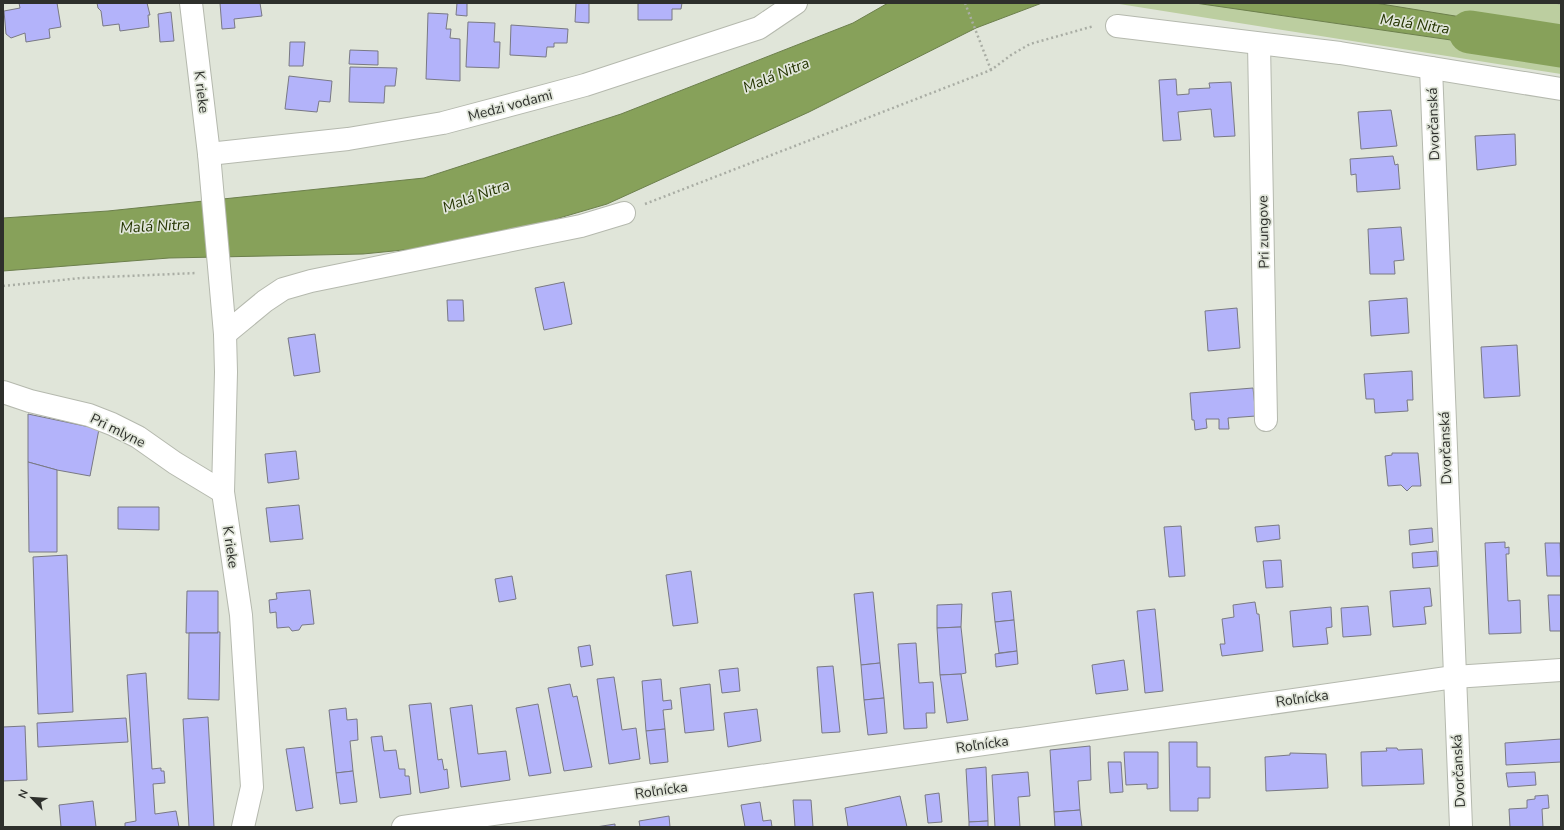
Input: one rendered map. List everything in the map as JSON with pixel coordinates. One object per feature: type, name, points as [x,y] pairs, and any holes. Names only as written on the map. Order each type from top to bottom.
[{"type":"street","name":"K rieke","points":[[191,3],[212,182],[225,334],[226,372],[223,492],[240,615],[252,787],[243,827]]},
{"type":"street","name":"Medzi vodami","points":[[209,154],[348,139],[443,123],[585,85],[759,28],[796,3]]},
{"type":"street","points":[[1117,26],[1340,53],[1561,89]]},
{"type":"street","name":"Pri zungove","points":[[1259,44],[1266,420]]},
{"type":"street","name":"Dvorčanská","points":[[1431,68],[1461,827]]},
{"type":"street","points":[[225,334],[265,301],[283,289],[311,281],[581,226],[624,213]]},
{"type":"street","name":"Pri mlyne","points":[[3,392],[30,401],[89,415],[112,424],[138,437],[175,464],[223,492]]},
{"type":"street","name":"Roľnícka","points":[[403,827],[1454,677],[1561,670]]},
{"type":"path","points":[[965,3],[991,70]]},
{"type":"path","points":[[624,213],[991,70],[1011,55],[1030,44],[1092,26],[1117,26]]},
{"type":"path","points":[[3,286],[81,278],[219,269]]},
{"type":"shaded area","points":[[1113,3],[1561,3],[1561,74]]},
{"type":"water","points":[[888,3],[1042,3],[976,28],[809,112],[607,204],[474,243],[363,254],[169,258],[3,271],[3,218],[108,211],[424,178],[621,114],[853,23]]},
{"type":"water","points":[[1195,3],[1375,3],[1529,28],[1527,51]]},
{"type":"building","points":[[19,3],[57,3],[61,27],[49,29],[50,38],[26,42],[25,33],[11,38],[6,34],[4,11],[20,8]]},
{"type":"building","points":[[97,3],[147,3],[150,15],[148,15],[149,27],[120,31],[119,24],[103,26],[101,11],[98,8]]},
{"type":"building","points":[[220,3],[260,3],[262,16],[234,19],[235,28],[222,29]]},
{"type":"building","points":[[457,3],[467,3],[467,16],[456,15]]},
{"type":"building","points":[[576,3],[589,3],[589,23],[575,22]]},
{"type":"building","points":[[638,3],[682,3],[681,9],[672,9],[672,20],[638,20]]},
{"type":"building","points":[[171,12],[174,41],[160,42],[158,14]]},
{"type":"building","points":[[428,13],[448,14],[446,29],[451,29],[450,38],[460,39],[460,81],[426,79]]},
{"type":"building","points":[[468,22],[495,23],[494,42],[500,42],[499,68],[466,67]]},
{"type":"building","points":[[511,25],[568,29],[567,43],[554,43],[554,47],[547,47],[546,57],[510,55]]},
{"type":"building","points":[[290,42],[305,42],[303,66],[289,66]]},
{"type":"building","points":[[350,50],[378,51],[378,65],[349,64]]},
{"type":"building","points":[[350,67],[397,68],[395,86],[385,86],[384,103],[349,102]]},
{"type":"building","points":[[289,76],[332,81],[330,102],[319,101],[317,112],[285,109]]},
{"type":"building","points":[[1176,79],[1177,95],[1189,94],[1189,89],[1210,88],[1209,83],[1231,82],[1235,136],[1214,137],[1211,109],[1178,112],[1181,140],[1163,141],[1159,80]]},
{"type":"building","points":[[1391,110],[1397,146],[1361,149],[1358,112]]},
{"type":"building","points":[[1515,134],[1516,165],[1477,170],[1475,136]]},
{"type":"building","points":[[1393,156],[1395,165],[1398,164],[1400,189],[1357,192],[1356,174],[1351,175],[1350,159]]},
{"type":"building","points":[[1401,227],[1404,260],[1394,261],[1395,274],[1370,274],[1368,229]]},
{"type":"building","points":[[564,282],[572,324],[544,330],[535,288]]},
{"type":"building","points":[[1407,298],[1409,333],[1371,336],[1369,301]]},
{"type":"building","points":[[447,300],[463,300],[464,321],[448,321]]},
{"type":"building","points":[[1237,308],[1240,348],[1208,351],[1205,311]]},
{"type":"building","points":[[315,334],[320,372],[294,376],[288,338]]},
{"type":"building","points":[[1517,345],[1520,396],[1484,398],[1481,347]]},
{"type":"building","points":[[1412,371],[1413,400],[1407,400],[1408,411],[1375,413],[1374,399],[1366,399],[1364,374]]},
{"type":"building","points":[[1253,388],[1256,416],[1228,418],[1229,429],[1219,429],[1219,419],[1206,419],[1207,428],[1195,430],[1194,420],[1192,420],[1190,393]]},
{"type":"building","points":[[28,414],[99,429],[90,476],[57,470],[28,462]]},
{"type":"building","points":[[296,451],[299,479],[268,483],[265,454]]},
{"type":"building","points":[[1392,453],[1418,453],[1421,486],[1412,486],[1407,491],[1401,485],[1388,486],[1385,456],[1392,455]]},
{"type":"building","points":[[28,462],[57,470],[57,552],[29,552]]},
{"type":"building","points":[[299,505],[303,539],[270,542],[266,508]]},
{"type":"building","points":[[118,507],[159,507],[159,530],[118,529]]},
{"type":"building","points":[[1279,525],[1280,539],[1257,542],[1255,527]]},
{"type":"building","points":[[1181,526],[1185,576],[1169,577],[1164,527]]},
{"type":"building","points":[[1432,528],[1433,542],[1410,545],[1409,530]]},
{"type":"building","points":[[1505,542],[1505,548],[1509,547],[1509,554],[1506,554],[1508,601],[1520,600],[1521,633],[1489,634],[1485,543]]},
{"type":"building","points":[[1545,543],[1560,543],[1561,576],[1547,576]]},
{"type":"building","points":[[1437,551],[1438,566],[1413,568],[1412,553]]},
{"type":"building","points":[[67,555],[73,712],[38,714],[33,557]]},
{"type":"building","points":[[1281,560],[1283,587],[1266,588],[1263,561]]},
{"type":"building","points":[[691,571],[698,623],[673,626],[666,575]]},
{"type":"building","points":[[512,576],[516,599],[499,602],[495,579]]},
{"type":"building","points":[[1430,588],[1432,606],[1424,607],[1426,624],[1393,627],[1390,591]]},
{"type":"building","points":[[310,590],[314,624],[302,625],[299,630],[292,631],[289,627],[277,628],[276,612],[270,613],[269,600],[277,599],[276,593]]},
{"type":"building","points":[[187,591],[218,591],[218,633],[186,633]]},
{"type":"building","points":[[1011,591],[1014,620],[995,622],[992,593]]},
{"type":"building","points":[[873,592],[880,663],[861,665],[854,594]]},
{"type":"building","points":[[1548,595],[1561,595],[1561,631],[1550,631]]},
{"type":"building","points":[[1255,602],[1257,614],[1259,614],[1263,651],[1222,656],[1220,644],[1225,644],[1222,619],[1234,617],[1233,605]]},
{"type":"building","points":[[962,604],[961,627],[937,628],[937,605]]},
{"type":"building","points":[[1368,606],[1371,635],[1343,637],[1341,608]]},
{"type":"building","points":[[1331,607],[1332,627],[1326,628],[1328,644],[1293,647],[1290,611]]},
{"type":"building","points":[[1155,609],[1163,691],[1145,693],[1137,611]]},
{"type":"building","points":[[1014,620],[1017,651],[999,653],[995,622]]},
{"type":"building","points":[[961,627],[966,673],[940,675],[937,628]]},
{"type":"building","points":[[217,632],[220,632],[219,700],[188,699],[189,633],[218,633]]},
{"type":"building","points":[[916,643],[919,683],[933,682],[935,713],[926,713],[927,728],[904,729],[898,644]]},
{"type":"building","points":[[590,645],[593,665],[581,667],[578,647]]},
{"type":"building","points":[[1017,651],[1018,664],[996,667],[995,654]]},
{"type":"building","points":[[1124,660],[1128,690],[1096,694],[1092,665]]},
{"type":"building","points":[[880,663],[884,698],[864,700],[861,665]]},
{"type":"building","points":[[833,666],[840,732],[822,733],[817,667]]},
{"type":"building","points":[[738,668],[740,691],[722,693],[719,670]]},
{"type":"building","points":[[146,673],[152,769],[161,768],[161,771],[164,771],[165,783],[153,784],[155,814],[176,811],[179,827],[125,827],[125,823],[136,821],[127,675]]},
{"type":"building","points":[[961,674],[968,720],[947,723],[940,675]]},
{"type":"building","points":[[614,677],[622,730],[636,728],[640,759],[609,764],[597,679]]},
{"type":"building","points":[[661,679],[663,701],[671,700],[672,709],[663,710],[665,729],[646,731],[642,681]]},
{"type":"building","points":[[570,684],[573,697],[577,696],[592,767],[564,771],[548,688]]},
{"type":"building","points":[[710,684],[714,730],[685,733],[680,688]]},
{"type":"building","points":[[884,698],[887,733],[868,735],[864,700]]},
{"type":"building","points":[[431,703],[438,760],[442,759],[444,770],[447,769],[449,788],[420,793],[409,705]]},
{"type":"building","points":[[538,704],[551,773],[529,776],[516,708]]},
{"type":"building","points":[[472,705],[478,754],[506,751],[510,780],[461,787],[450,708]]},
{"type":"building","points":[[346,708],[347,720],[357,719],[358,740],[350,741],[353,771],[336,773],[329,710]]},
{"type":"building","points":[[757,709],[761,741],[728,747],[724,713]]},
{"type":"building","points":[[208,717],[214,827],[189,827],[183,719]]},
{"type":"building","points":[[126,718],[128,742],[38,747],[37,723]]},
{"type":"building","points":[[25,726],[27,780],[3,781],[3,727]]},
{"type":"building","points":[[665,729],[668,762],[650,764],[646,731]]},
{"type":"building","points":[[382,736],[384,751],[396,750],[399,769],[405,769],[405,776],[409,776],[411,794],[380,798],[371,737]]},
{"type":"building","points":[[1561,739],[1561,762],[1506,765],[1505,743]]},
{"type":"building","points":[[1169,742],[1197,742],[1197,767],[1210,767],[1210,798],[1198,798],[1198,811],[1170,811]]},
{"type":"building","points":[[1090,746],[1091,780],[1078,781],[1080,810],[1054,812],[1050,750]]},
{"type":"building","points":[[304,747],[313,808],[296,811],[286,749]]},
{"type":"building","points":[[1386,748],[1397,748],[1398,750],[1422,749],[1424,784],[1362,786],[1361,752],[1387,751]]},
{"type":"building","points":[[1124,752],[1158,752],[1158,788],[1147,789],[1147,784],[1126,785]]},
{"type":"building","points":[[1290,753],[1326,754],[1328,788],[1266,791],[1265,757],[1290,755]]},
{"type":"building","points":[[1108,762],[1121,762],[1123,792],[1110,793]]},
{"type":"building","points":[[986,767],[988,821],[969,822],[966,769]]},
{"type":"building","points":[[353,771],[357,802],[340,804],[336,773]]},
{"type":"building","points":[[1028,772],[1030,796],[1018,797],[1020,827],[995,827],[992,775]]},
{"type":"building","points":[[1535,772],[1536,785],[1508,787],[1506,773]]},
{"type":"building","points":[[939,793],[942,822],[928,823],[925,795]]},
{"type":"building","points":[[1548,795],[1549,808],[1542,809],[1543,827],[1510,827],[1509,809],[1527,808],[1527,800],[1535,799],[1535,796]]},
{"type":"building","points":[[900,796],[907,827],[848,827],[845,808]]},
{"type":"building","points":[[793,800],[811,800],[813,827],[795,827]]},
{"type":"building","points":[[93,801],[96,827],[61,827],[59,805]]},
{"type":"building","points":[[760,802],[763,821],[771,820],[772,827],[745,827],[741,805]]},
{"type":"building","points":[[1080,810],[1082,827],[1055,827],[1054,812]]},
{"type":"building","points":[[669,816],[670,827],[640,827],[639,821]]},
{"type":"building","points":[[988,821],[988,827],[969,827],[969,822]]},
{"type":"building","points":[[615,824],[615,827],[596,827]]},
{"type":"waterway","name":"Malá Nitra","points":[[1470,32],[1561,46]]}]
